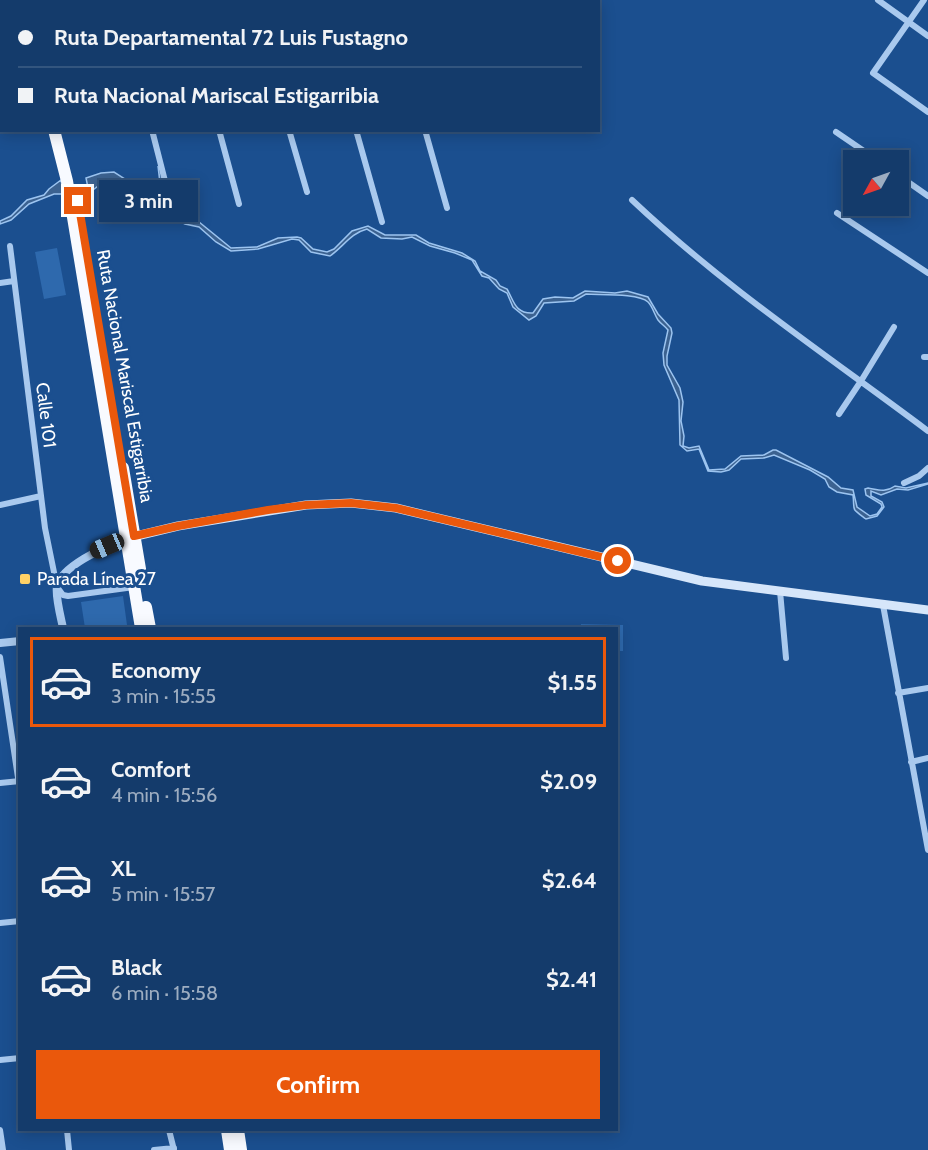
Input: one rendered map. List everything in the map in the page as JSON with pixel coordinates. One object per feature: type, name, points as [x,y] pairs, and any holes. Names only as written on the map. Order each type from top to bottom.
[{"type":"highway","name":"Ruta Nacional Mariscal Estigarribia","points":[[55,132],[67,181],[130,537],[150,627]]},
{"type":"highway","name":"Ruta Nacional Mariscal Estigarribia","points":[[63,132],[74,177],[130,537],[141,627]]},
{"type":"highway","points":[[227,1131],[230,1150]]},
{"type":"highway","points":[[236,1131],[239,1150]]},
{"type":"main road","points":[[130,537],[268,510],[351,503],[407,510],[702,581],[928,610]]},
{"type":"street","points":[[879,0],[928,36]]},
{"type":"street","points":[[924,0],[873,73],[928,112]]},
{"type":"street","points":[[153,132],[165,181]]},
{"type":"street","points":[[220,132],[239,204]]},
{"type":"street","points":[[290,132],[307,192]]},
{"type":"street","points":[[357,132],[382,222]]},
{"type":"street","points":[[426,132],[447,208]]},
{"type":"street","points":[[836,132],[862,150]]},
{"type":"street","points":[[909,183],[928,196]]},
{"type":"street","points":[[632,200],[716,273],[928,431]]},
{"type":"street","points":[[837,213],[928,273]]},
{"type":"street","name":"Calle 101","points":[[10,246],[45,528],[57,587]]},
{"type":"street","points":[[0,283],[14,280]]},
{"type":"street","points":[[839,414],[894,327]]},
{"type":"street","points":[[904,483],[928,468]]},
{"type":"street","points":[[0,505],[41,496]]},
{"type":"street","points":[[63,627],[57,587],[64,574],[94,552],[130,537]]},
{"type":"street","points":[[57,587],[63,595],[68,596],[135,587]]},
{"type":"street","points":[[780,591],[786,658]]},
{"type":"street","points":[[883,605],[911,762],[925,821],[928,850]]},
{"type":"street","points":[[0,644],[18,641]]},
{"type":"street","points":[[0,657],[18,774]]},
{"type":"street","points":[[898,693],[928,688]]},
{"type":"street","points":[[911,762],[928,758]]},
{"type":"street","points":[[0,783],[18,781]]},
{"type":"street","points":[[0,922],[18,921]]},
{"type":"street","points":[[0,1060],[18,1058]]},
{"type":"street","points":[[0,1130],[3,1150]]},
{"type":"street","points":[[67,1131],[69,1150]]},
{"type":"street","points":[[154,1150],[174,1149],[169,1131]]},
{"type":"shaded area","points":[[158,166],[163,201],[166,200],[179,217],[186,221],[199,222],[231,248],[257,247],[278,238],[297,237],[313,249],[327,252],[334,249],[352,231],[368,226],[385,235],[416,235],[429,243],[462,253],[475,261],[480,271],[507,289],[516,306],[527,313],[533,313],[543,299],[573,298],[585,291],[615,293],[627,291],[648,297],[658,314],[671,328],[667,365],[680,388],[683,402],[681,421],[683,446],[689,448],[699,446],[709,470],[725,469],[741,456],[764,455],[776,450],[828,477],[841,488],[853,490],[857,507],[870,516],[877,514],[882,507],[866,495],[865,489],[885,490],[895,486],[906,488],[928,484],[908,490],[897,489],[881,495],[871,491],[871,496],[882,502],[884,507],[877,516],[866,519],[854,509],[853,495],[837,492],[829,487],[825,479],[810,470],[774,455],[741,459],[729,470],[721,472],[708,471],[699,449],[687,451],[680,445],[679,400],[664,365],[663,353],[668,330],[658,320],[650,304],[643,299],[586,294],[574,301],[544,303],[536,316],[529,320],[513,307],[507,293],[499,289],[489,278],[482,276],[472,260],[430,246],[412,237],[381,238],[367,229],[352,237],[330,256],[311,252],[299,240],[292,239],[258,249],[231,251],[199,227],[179,221],[167,207],[132,191],[115,179],[106,180],[89,193],[86,178],[114,172],[137,190],[156,201],[162,201]]},
{"type":"shaded area","points":[[61,180],[64,194],[54,194],[29,204],[11,220],[0,224],[0,221],[11,216],[27,200],[44,195]]},
{"type":"shaded area","points":[[57,248],[66,295],[44,299],[35,252]]},
{"type":"shaded area","points":[[123,596],[127,625],[85,627],[81,602]]},
{"type":"shaded area","points":[[581,624],[623,625],[623,651],[618,651],[618,627],[581,627]]},
{"type":"place","name":"Parada Línea 27","points":[[25,579]]},
{"type":"route","points":[[78,201],[134,536],[268,510],[351,503],[396,508],[618,561]]}]
